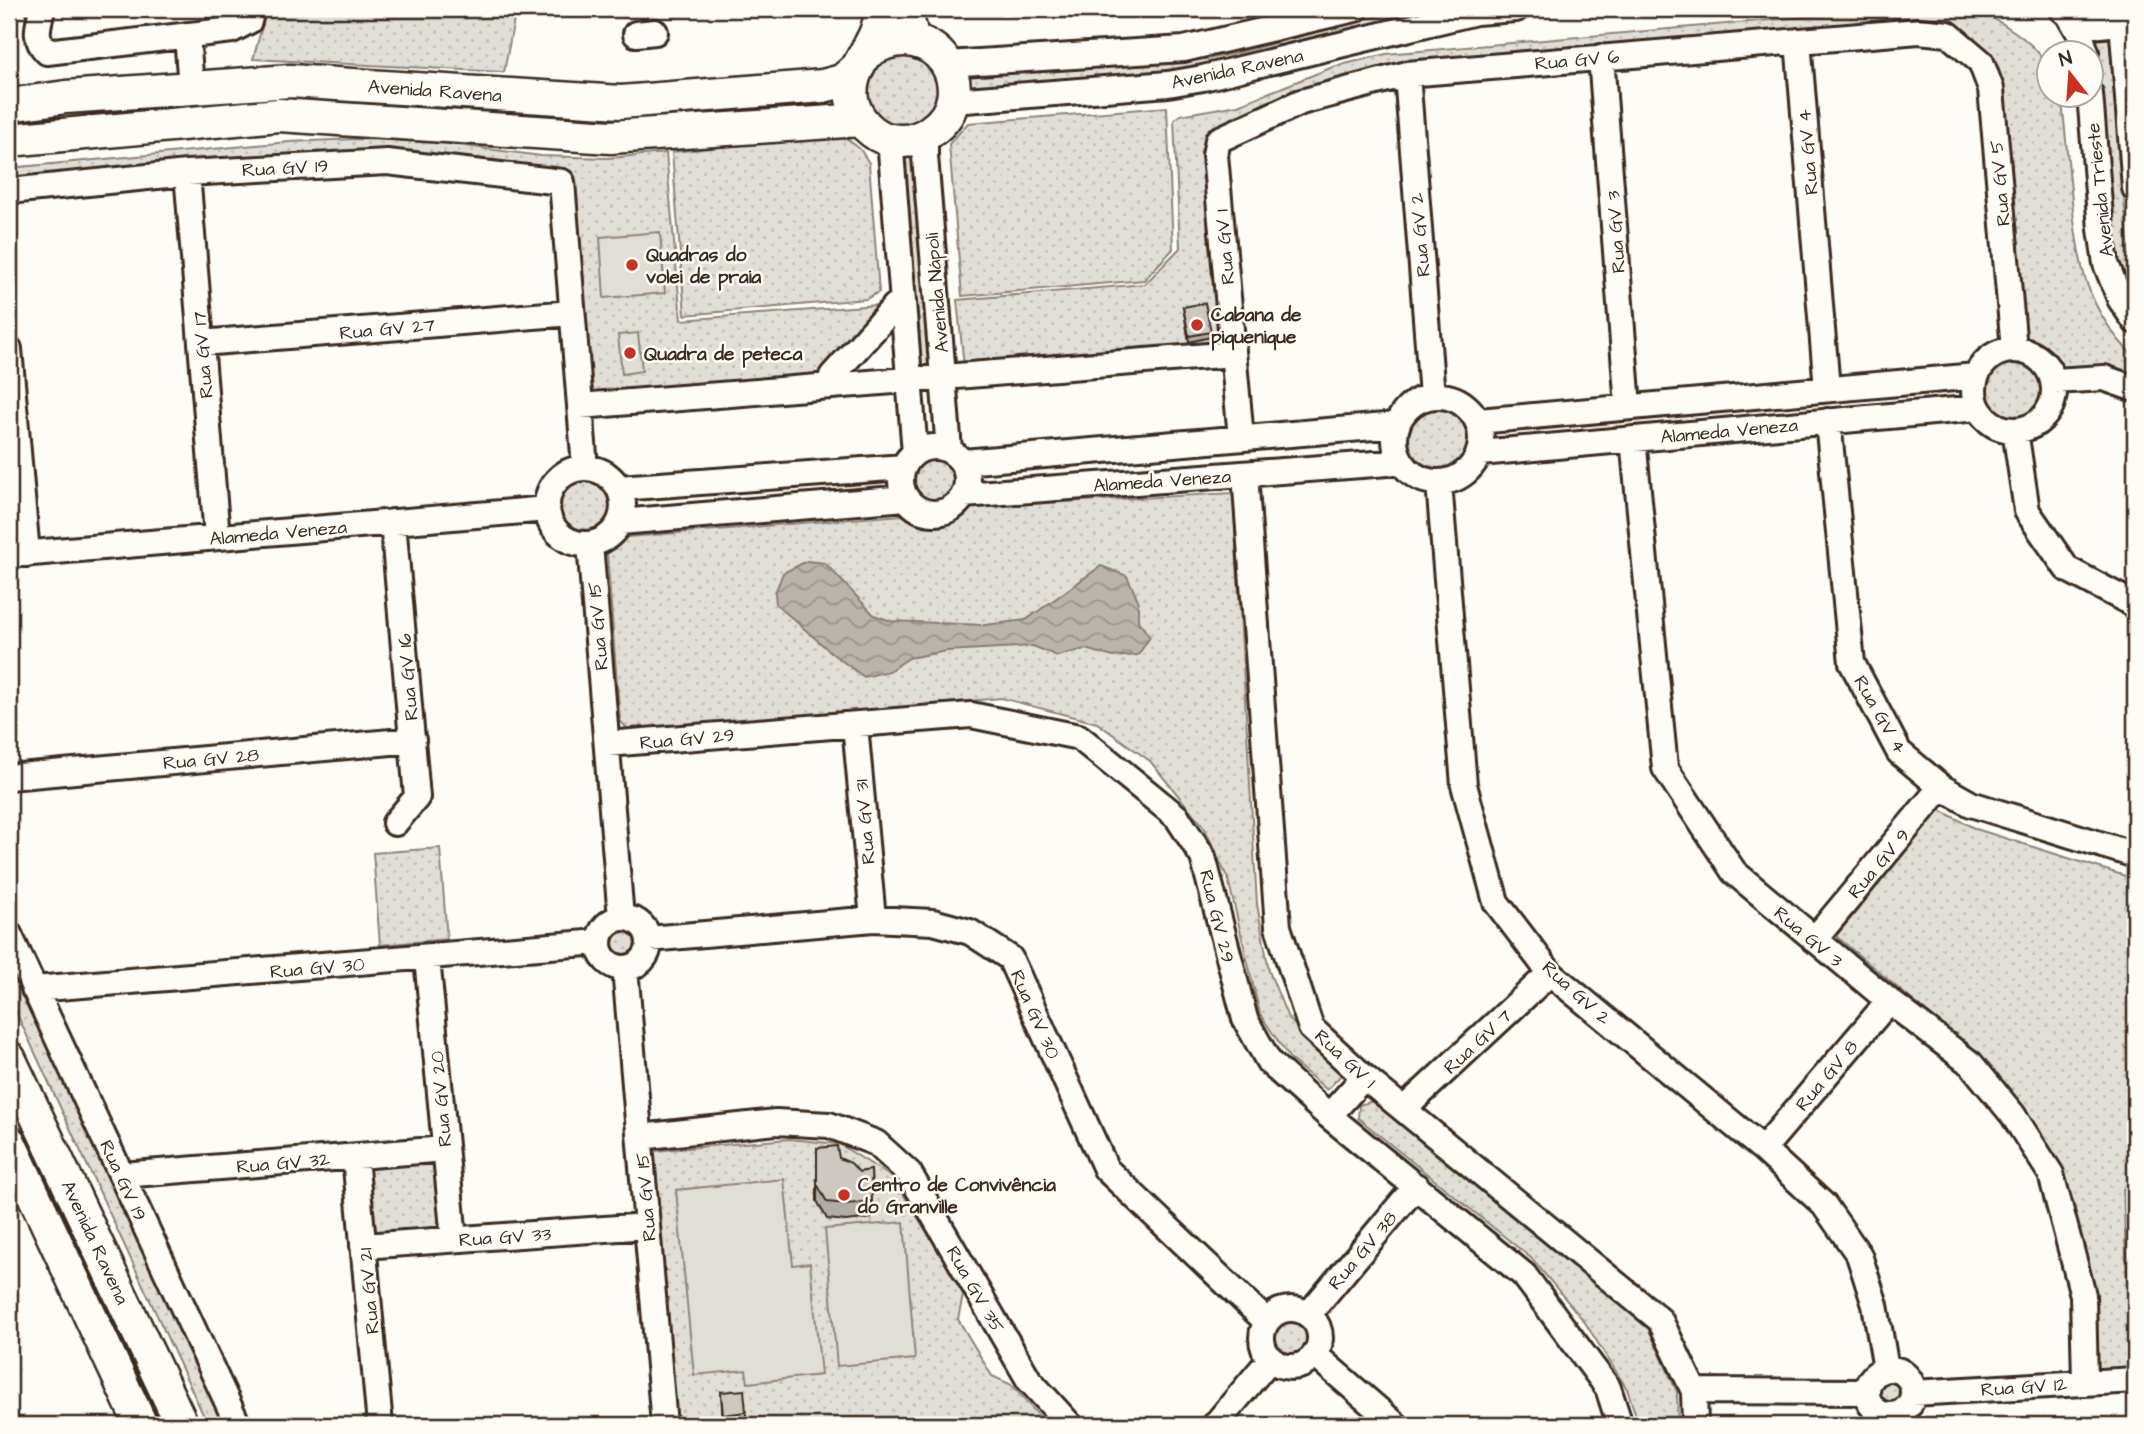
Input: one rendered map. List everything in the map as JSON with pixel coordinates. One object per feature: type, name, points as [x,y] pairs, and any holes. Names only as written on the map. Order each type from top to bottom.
[{"type":"main road","points":[[862,60],[882,43],[897,39],[913,40],[938,53],[947,64],[954,88],[953,101],[938,127],[914,140],[890,139],[869,128],[861,120],[853,104],[851,86],[862,60],[881,19],[880,9]]},
{"type":"main road","points":[[905,9],[913,40]]},
{"type":"main road","name":"Avenida Ravena","points":[[9,105],[66,97],[290,81],[621,102],[823,86],[842,81],[862,60]]},
{"type":"main road","name":"Avenida Ravena","points":[[9,140],[279,115],[611,136],[861,120]]},
{"type":"main road","name":"Avenida Ravena","points":[[9,1058],[182,1425]]},
{"type":"main road","name":"Avenida Ravena","points":[[9,1142],[141,1425]]},
{"type":"street","points":[[42,9],[36,33],[47,52],[241,27],[249,21],[252,9]]},
{"type":"street","name":"Avenida Ravena","points":[[947,64],[1184,49],[1355,9]]},
{"type":"street","name":"Avenida Ravena","points":[[953,101],[1168,84],[1203,78],[1476,12],[1516,9]]},
{"type":"street","points":[[2066,13],[2082,23],[2096,26],[2109,25],[2129,16]]},
{"type":"street","points":[[2066,13],[2082,38]]},
{"type":"street","name":"Avenida Trieste","points":[[2129,16],[2135,188]]},
{"type":"street","name":"Rua GV 6","points":[[1218,140],[1301,102],[1407,74],[1919,31],[1948,34]]},
{"type":"street","name":"Rua GV 5","points":[[1948,34],[1981,62],[1991,89],[2014,349]]},
{"type":"street","points":[[180,36],[184,89]]},
{"type":"street","name":"Rua GV 4","points":[[1798,41],[1827,389]]},
{"type":"street","name":"Rua GV 3","points":[[1601,57],[1628,407]]},
{"type":"street","name":"Rua GV 2","points":[[1407,74],[1432,396]]},
{"type":"street","name":"Avenida Trieste","points":[[2091,108],[2106,264],[2120,299],[2135,321]]},
{"type":"street","name":"Avenida Nápoli","points":[[925,136],[943,377],[956,456],[967,473],[968,484],[964,495]]},
{"type":"street","name":"Avenida Nápoli","points":[[890,139],[909,380],[909,460],[901,477],[906,498]]},
{"type":"street","name":"Rua GV 1","points":[[1218,140],[1215,155],[1241,438]]},
{"type":"street","name":"Rua GV 19","points":[[9,191],[187,173],[387,162],[562,182],[572,313]]},
{"type":"street","name":"Rua GV 17","points":[[187,173],[217,537]]},
{"type":"street","points":[[830,386],[832,376],[895,306],[903,303]]},
{"type":"street","points":[[572,313],[585,468]]},
{"type":"street","name":"Rua GV 27","points":[[201,343],[572,313]]},
{"type":"street","points":[[9,349],[18,554]]},
{"type":"street","points":[[2014,349],[2027,351],[2039,358],[2049,368],[2054,381],[2054,393],[2046,414],[2037,422],[2015,430],[1993,424],[1978,408],[1973,387],[1981,365],[2001,351],[2014,349]]},
{"type":"street","points":[[580,406],[1233,354]]},
{"type":"street","name":"Alameda Veneza","points":[[1478,421],[1976,376]]},
{"type":"street","points":[[2054,381],[2104,378],[2135,389]]},
{"type":"street","points":[[1432,396],[1459,401],[1478,421],[1482,442],[1479,453],[1464,474],[1452,480],[1439,483],[1418,478],[1401,462],[1396,451],[1397,425],[1411,406],[1432,396]]},
{"type":"street","points":[[1726,398],[1729,430]]},
{"type":"street","name":"Alameda Veneza","points":[[1479,453],[1978,408]]},
{"type":"street","name":"Rua GV 4","points":[[1828,421],[1852,663],[1899,752],[1941,787],[1971,804],[2135,855]]},
{"type":"street","name":"Alameda Veneza","points":[[956,456],[1397,425]]},
{"type":"street","points":[[2015,430],[2027,511],[2067,569],[2135,605]]},
{"type":"street","name":"Rua GV 3","points":[[1633,439],[1665,768],[1734,872],[1889,1001],[1971,1064],[2013,1115],[2050,1174],[2082,1295],[2085,1381]]},
{"type":"street","points":[[619,488],[909,460],[932,447],[956,456]]},
{"type":"street","name":"Alameda Veneza","points":[[964,495],[1401,462]]},
{"type":"street","points":[[585,468],[605,473],[619,488],[624,511],[612,533],[602,540],[590,544],[566,539],[556,531],[550,521],[548,496],[553,485],[572,470],[585,468]]},
{"type":"street","name":"Rua GV 1","points":[[1245,474],[1278,927],[1311,1028],[1364,1077],[1660,1320],[1693,1391],[1695,1425]]},
{"type":"street","name":"Rua GV 2","points":[[1439,483],[1464,785],[1496,902],[1550,973],[1763,1149],[1824,1205],[1859,1255],[1875,1305],[1886,1369]]},
{"type":"street","points":[[620,522],[906,498],[913,506],[931,513],[950,509],[964,495]]},
{"type":"street","name":"Alameda Veneza","points":[[18,554],[547,509]]},
{"type":"street","name":"Rua GV 16","points":[[393,522],[417,797],[395,823]]},
{"type":"street","name":"Rua GV 15","points":[[590,544],[621,918]]},
{"type":"street","name":"Rua GV 29","points":[[607,744],[971,715],[1079,737],[1177,817],[1203,857],[1245,1019],[1269,1062],[1329,1116],[1524,1276],[1608,1388],[1620,1425]]},
{"type":"street","name":"Rua GV 31","points":[[855,724],[873,919]]},
{"type":"street","name":"Rua GV 28","points":[[9,776],[412,740]]},
{"type":"street","name":"Rua GV 9","points":[[1814,940],[1941,787]]},
{"type":"street","points":[[621,918],[629,918],[642,925],[649,939],[648,953],[644,959],[625,968],[606,961],[599,942],[608,923],[621,918]]},
{"type":"street","name":"Rua GV 30","points":[[649,939],[873,919],[933,922],[970,932],[1010,958],[1106,1169],[1266,1321]]},
{"type":"street","name":"Rua GV 19","points":[[9,934],[239,1425]]},
{"type":"street","name":"Rua GV 30","points":[[34,989],[599,942]]},
{"type":"street","name":"Rua GV 20","points":[[427,958],[454,1240]]},
{"type":"street","name":"Rua GV 15","points":[[625,968],[664,1425]]},
{"type":"street","name":"Rua GV 7","points":[[1404,1110],[1550,973]]},
{"type":"street","name":"Rua GV 8","points":[[1763,1149],[1889,1001]]},
{"type":"street","points":[[1329,1116],[1364,1077]]},
{"type":"street","name":"Rua GV 35","points":[[640,1137],[776,1122],[829,1125],[876,1143],[909,1173],[1029,1380],[1070,1425]]},
{"type":"street","name":"Rua GV 32","points":[[122,1175],[445,1149]]},
{"type":"street","name":"Rua GV 21","points":[[355,1157],[380,1425]]},
{"type":"street","name":"Rua GV 38","points":[[1308,1315],[1416,1186]]},
{"type":"street","name":"Rua GV 33","points":[[363,1246],[647,1226]]},
{"type":"street","points":[[1287,1309],[1296,1309],[1308,1315],[1320,1332],[1319,1347],[1315,1355],[1292,1367],[1282,1366],[1271,1359],[1262,1345],[1266,1321],[1279,1311],[1287,1309]]},
{"type":"street","points":[[1315,1355],[1396,1425]]},
{"type":"street","points":[[1215,1425],[1271,1359]]},
{"type":"street","points":[[1886,1369],[1894,1369],[1907,1377],[1913,1393],[1909,1406],[1891,1421],[1875,1411],[1866,1392],[1867,1385],[1875,1374],[1886,1369]]},
{"type":"street","name":"Rua GV 12","points":[[1913,1393],[2135,1380]]},
{"type":"street","points":[[1693,1391],[1866,1392]]},
{"type":"shaded area","points":[[267,9],[516,9],[504,72],[253,59]]},
{"type":"shaded area","points":[[1404,9],[1465,9],[1210,70],[969,91],[964,85],[967,76],[1208,59]]},
{"type":"shaded area","points":[[1894,9],[1966,9],[1989,16],[2015,32],[2036,51],[2036,108],[2062,108],[2074,224],[2082,267],[2106,322],[2135,358],[2135,381],[2059,373],[2046,354],[2022,340],[2004,106],[1961,37],[1406,66],[1228,125],[1224,345],[964,366],[957,300],[1145,284],[1180,248],[1174,120],[1180,115],[1238,105],[1333,67],[1386,54]]},
{"type":"shaded area","points":[[2106,38],[2109,38],[2129,252],[2135,276],[2135,305],[2124,284],[2116,254],[2102,108],[2106,108]]},
{"type":"shaded area","points":[[917,52],[943,85],[926,123],[894,130],[868,111],[863,79],[875,60]]},
{"type":"shaded area","points":[[253,90],[824,90],[847,106],[690,127],[402,115],[9,134],[9,111]]},
{"type":"shaded area","points":[[1167,107],[1173,249],[1144,280],[962,296],[949,144],[968,123]]},
{"type":"shaded area","points":[[842,135],[860,149],[869,163],[879,292],[866,299],[685,315],[672,152]]},
{"type":"shaded area","points":[[355,139],[427,141],[541,156],[608,158],[666,153],[681,320],[878,305],[815,383],[592,400],[569,178],[389,155],[9,185],[9,168],[289,142]]},
{"type":"shaded area","points":[[903,150],[915,152],[932,368],[919,370]]},
{"type":"shaded area","name":"Quadras do volei de praia","points":[[660,232],[665,293],[604,298],[600,237]]},
{"type":"shaded area","name":"Quadra de peteca","points":[[638,333],[642,371],[622,374],[618,335]]},
{"type":"shaded area","points":[[2014,364],[2033,372],[2041,391],[2033,410],[2014,418],[1995,410],[1987,391],[1995,372]]},
{"type":"shaded area","points":[[1438,409],[1460,418],[1469,440],[1460,462],[1438,471],[1416,462],[1407,440],[1416,418]]},
{"type":"shaded area","points":[[934,456],[951,463],[958,480],[951,497],[934,504],[917,497],[910,480],[917,463]]},
{"type":"shaded area","points":[[585,479],[604,486],[611,505],[604,524],[585,531],[566,524],[559,505],[566,486]]},
{"type":"shaded area","points":[[1233,493],[1257,904],[1269,971],[1288,1018],[1343,1073],[1327,1090],[1290,1059],[1260,1014],[1228,879],[1204,827],[1150,761],[1097,723],[1001,698],[631,732],[620,721],[607,554],[627,537],[902,515],[938,521],[970,507]]},
{"type":"shaded area","points":[[1940,810],[1976,829],[2135,879],[2135,1371],[2091,1372],[2062,1183],[1962,1042],[1836,936]]},
{"type":"shaded area","points":[[440,848],[447,939],[380,945],[373,853]]},
{"type":"shaded area","points":[[624,925],[636,931],[642,943],[636,955],[624,961],[612,955],[606,943],[612,931]]},
{"type":"shaded area","points":[[9,956],[227,1425],[208,1425],[9,997]]},
{"type":"shaded area","points":[[9,1076],[173,1425],[148,1425],[9,1127]]},
{"type":"shaded area","points":[[1373,1101],[1649,1329],[1677,1392],[1678,1425],[1639,1425],[1627,1389],[1584,1321],[1532,1259],[1358,1118],[1359,1105]]},
{"type":"shaded area","points":[[789,1139],[839,1144],[893,1178],[964,1291],[958,1319],[992,1376],[1012,1385],[1047,1425],[677,1425],[654,1151]]},
{"type":"shaded area","points":[[434,1160],[443,1227],[438,1233],[375,1239],[366,1178],[371,1167]]},
{"type":"shaded area","points":[[784,1179],[793,1265],[810,1263],[821,1375],[748,1383],[746,1370],[694,1375],[676,1190]]},
{"type":"shaded area","points":[[2135,1188],[2135,1277],[2127,1277],[2123,1189]]},
{"type":"shaded area","points":[[904,1222],[915,1359],[837,1366],[825,1229]]},
{"type":"shaded area","points":[[1291,1317],[1306,1323],[1312,1338],[1306,1353],[1291,1359],[1276,1353],[1270,1338],[1276,1323]]},
{"type":"shaded area","points":[[1888,1376],[1900,1380],[1904,1392],[1900,1404],[1888,1408],[1876,1404],[1872,1392],[1876,1380]]},
{"type":"water","points":[[807,561],[825,563],[874,615],[891,621],[985,625],[1026,620],[1101,566],[1127,576],[1138,600],[1138,621],[1150,637],[1138,655],[1113,657],[1085,649],[1057,656],[1033,646],[947,651],[909,658],[889,671],[864,677],[834,655],[776,604],[775,593],[783,573]]},
{"type":"building","name":"Cabana de piquenique","points":[[1205,303],[1211,332],[1189,336],[1183,307]]},
{"type":"building","points":[[837,1146],[839,1158],[851,1163],[859,1172],[871,1170],[872,1201],[846,1204],[827,1202],[817,1184],[817,1148]]},
{"type":"building","points":[[744,1390],[746,1412],[723,1415],[721,1392]]},
{"type":"place","name":"Quadras do volei de praia","points":[[632,265]]},
{"type":"place","name":"Cabana de piquenique","points":[[1197,325]]},
{"type":"place","name":"Quadra de peteca","points":[[630,353]]},
{"type":"place","name":"Centro de Convivência do Granville","points":[[844,1195]]}]
